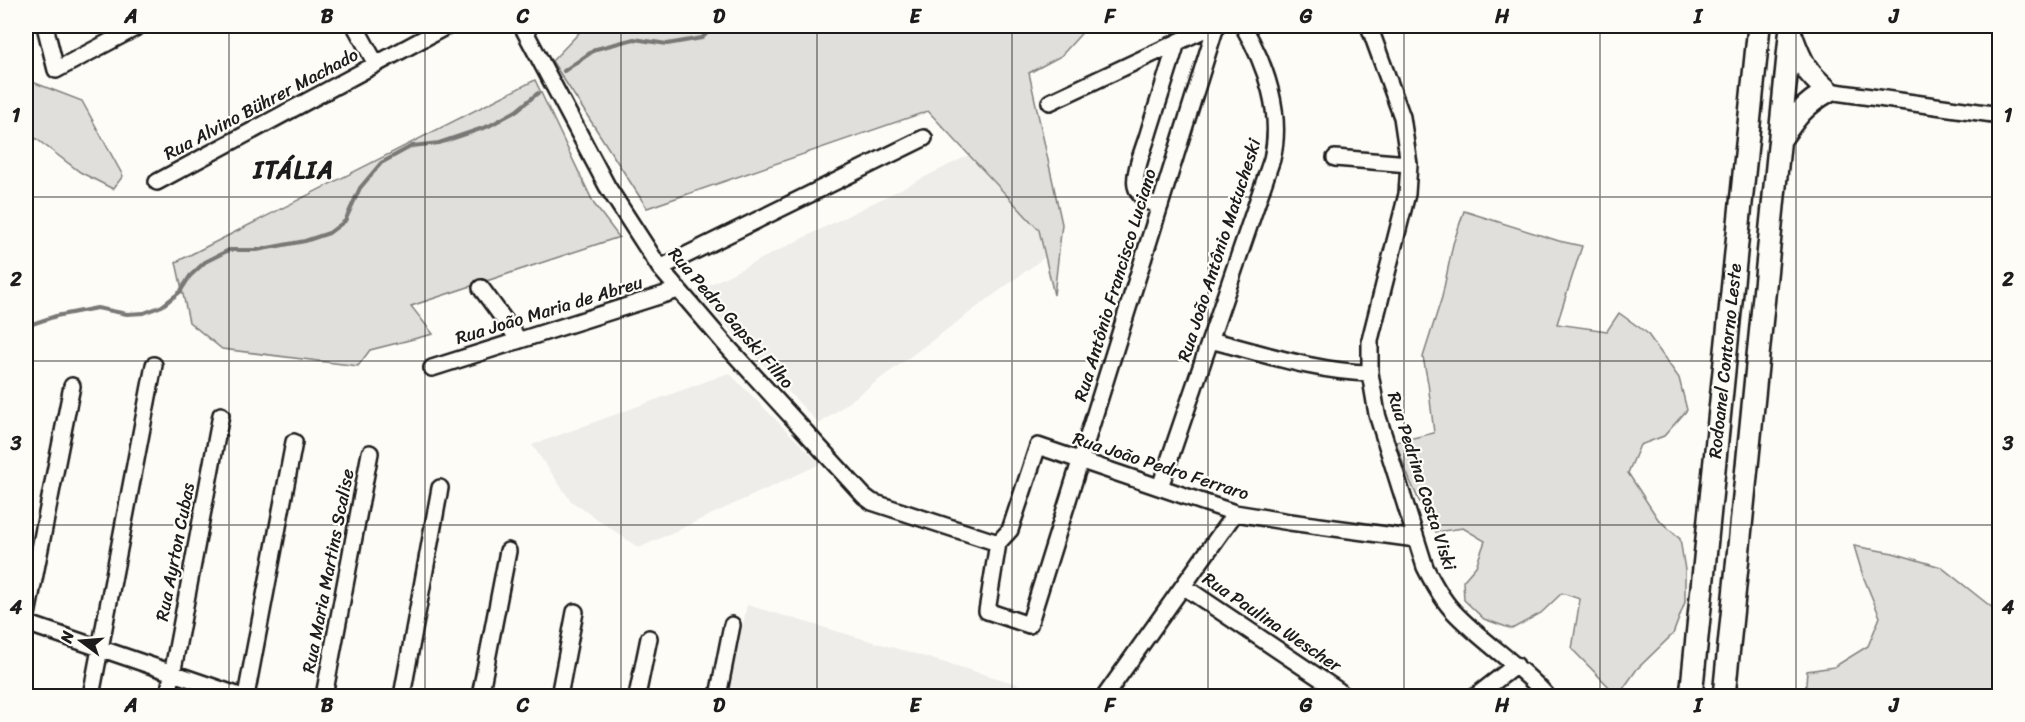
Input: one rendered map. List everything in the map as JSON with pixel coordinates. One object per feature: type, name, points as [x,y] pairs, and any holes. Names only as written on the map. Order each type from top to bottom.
[{"type":"highway","name":"Rodoanel Contorno Leste","points":[[1690,696],[1759,26]]},
{"type":"highway","name":"Rodoanel Contorno Leste","points":[[1724,696],[1791,28]]},
{"type":"highway","points":[[1779,141],[1799,112],[1828,91],[1811,76],[1802,63],[1791,28]]},
{"type":"street","points":[[45,26],[56,70],[139,26]]},
{"type":"street","points":[[355,26],[376,64]]},
{"type":"street","name":"Rua Alvino Bührer Machado","points":[[157,182],[447,26]]},
{"type":"street","name":"Rua Pedro Gapski Filho","points":[[522,26],[607,186],[660,268],[864,496],[882,506],[998,543]]},
{"type":"street","points":[[1050,102],[1214,26]]},
{"type":"street","name":"Rua Antônio Francisco Luciano","points":[[998,543],[987,611],[1029,625],[1214,26]]},
{"type":"street","name":"Rua João Antônio Matucheski","points":[[1160,487],[1276,144],[1275,118],[1267,80],[1243,26]]},
{"type":"street","name":"Rua Pedrina Costa Viski","points":[[1369,26],[1402,117],[1409,164],[1405,203],[1370,339],[1370,373],[1377,414],[1425,567],[1443,599],[1466,623],[1516,665],[1547,696]]},
{"type":"street","points":[[1160,206],[1141,196],[1136,182],[1177,42]]},
{"type":"street","points":[[1828,91],[2000,115]]},
{"type":"street","points":[[660,268],[924,138]]},
{"type":"street","points":[[1335,158],[1409,164]]},
{"type":"street","points":[[481,288],[519,340]]},
{"type":"street","name":"Rua João Maria de Abreu","points":[[432,368],[678,290]]},
{"type":"street","points":[[1210,340],[1313,366],[1370,373]]},
{"type":"street","points":[[90,696],[154,365]]},
{"type":"street","points":[[72,386],[26,622],[240,696]]},
{"type":"street","name":"Rua Ayrton Cubas","points":[[168,696],[221,415]]},
{"type":"street","points":[[246,696],[294,442]]},
{"type":"street","name":"Rua João Pedro Ferraro","points":[[998,543],[1010,530],[1038,446],[1235,513],[1416,539]]},
{"type":"street","name":"Rua Maria Martins Scalise","points":[[324,696],[370,453]]},
{"type":"street","points":[[402,696],[440,488]]},
{"type":"street","points":[[1105,696],[1235,513]]},
{"type":"street","points":[[480,696],[508,551]]},
{"type":"street","name":"Rua Paulina Wescher","points":[[1183,586],[1340,691]]},
{"type":"street","points":[[559,696],[575,612]]},
{"type":"street","points":[[717,696],[732,625]]},
{"type":"street","points":[[637,696],[649,638]]},
{"type":"street","points":[[1476,696],[1516,665]]},
{"type":"shaded area","points":[[583,26],[1088,26],[1061,56],[1029,73],[1062,224],[1054,295],[1039,230],[928,111],[647,208],[552,61]]},
{"type":"shaded area","points":[[26,77],[35,83],[82,101],[123,176],[113,189],[80,172],[26,131]]},
{"type":"shaded area","points":[[535,80],[594,204],[619,237],[411,306],[433,334],[370,350],[358,366],[222,349],[189,322],[176,262]]},
{"type":"shaded area","points":[[969,155],[1038,229],[1045,257],[819,424],[695,292]]},
{"type":"shaded area","points":[[1464,211],[1582,246],[1557,324],[1607,331],[1619,313],[1647,333],[1679,378],[1687,410],[1664,436],[1640,445],[1628,473],[1658,519],[1680,539],[1685,570],[1685,602],[1673,634],[1637,669],[1618,696],[1572,649],[1580,599],[1562,593],[1541,613],[1512,629],[1484,619],[1464,600],[1463,581],[1476,566],[1485,541],[1463,528],[1436,532],[1413,488],[1396,442],[1434,433],[1423,357],[1442,297],[1453,244]]},
{"type":"shaded area","points":[[729,373],[820,464],[639,548],[571,501],[532,445]]},
{"type":"shaded area","points":[[1854,546],[1893,553],[1941,567],[1999,613],[1999,696],[1805,696],[1807,671],[1834,667],[1868,646],[1880,617],[1863,576]]},
{"type":"shaded area","points":[[747,605],[1058,696],[728,696]]},
{"type":"waterway","points":[[564,71],[596,49],[634,39],[667,44],[702,38],[714,26]]},
{"type":"waterway","points":[[26,326],[56,316],[97,308],[127,314],[144,313],[162,306],[180,292],[190,276],[205,262],[229,250],[257,250],[305,241],[329,233],[345,221],[360,188],[381,163],[412,146],[439,143],[489,126],[516,111],[538,93]]},
{"type":"district","name":"ITÁLIA","points":[[294,170]]}]
